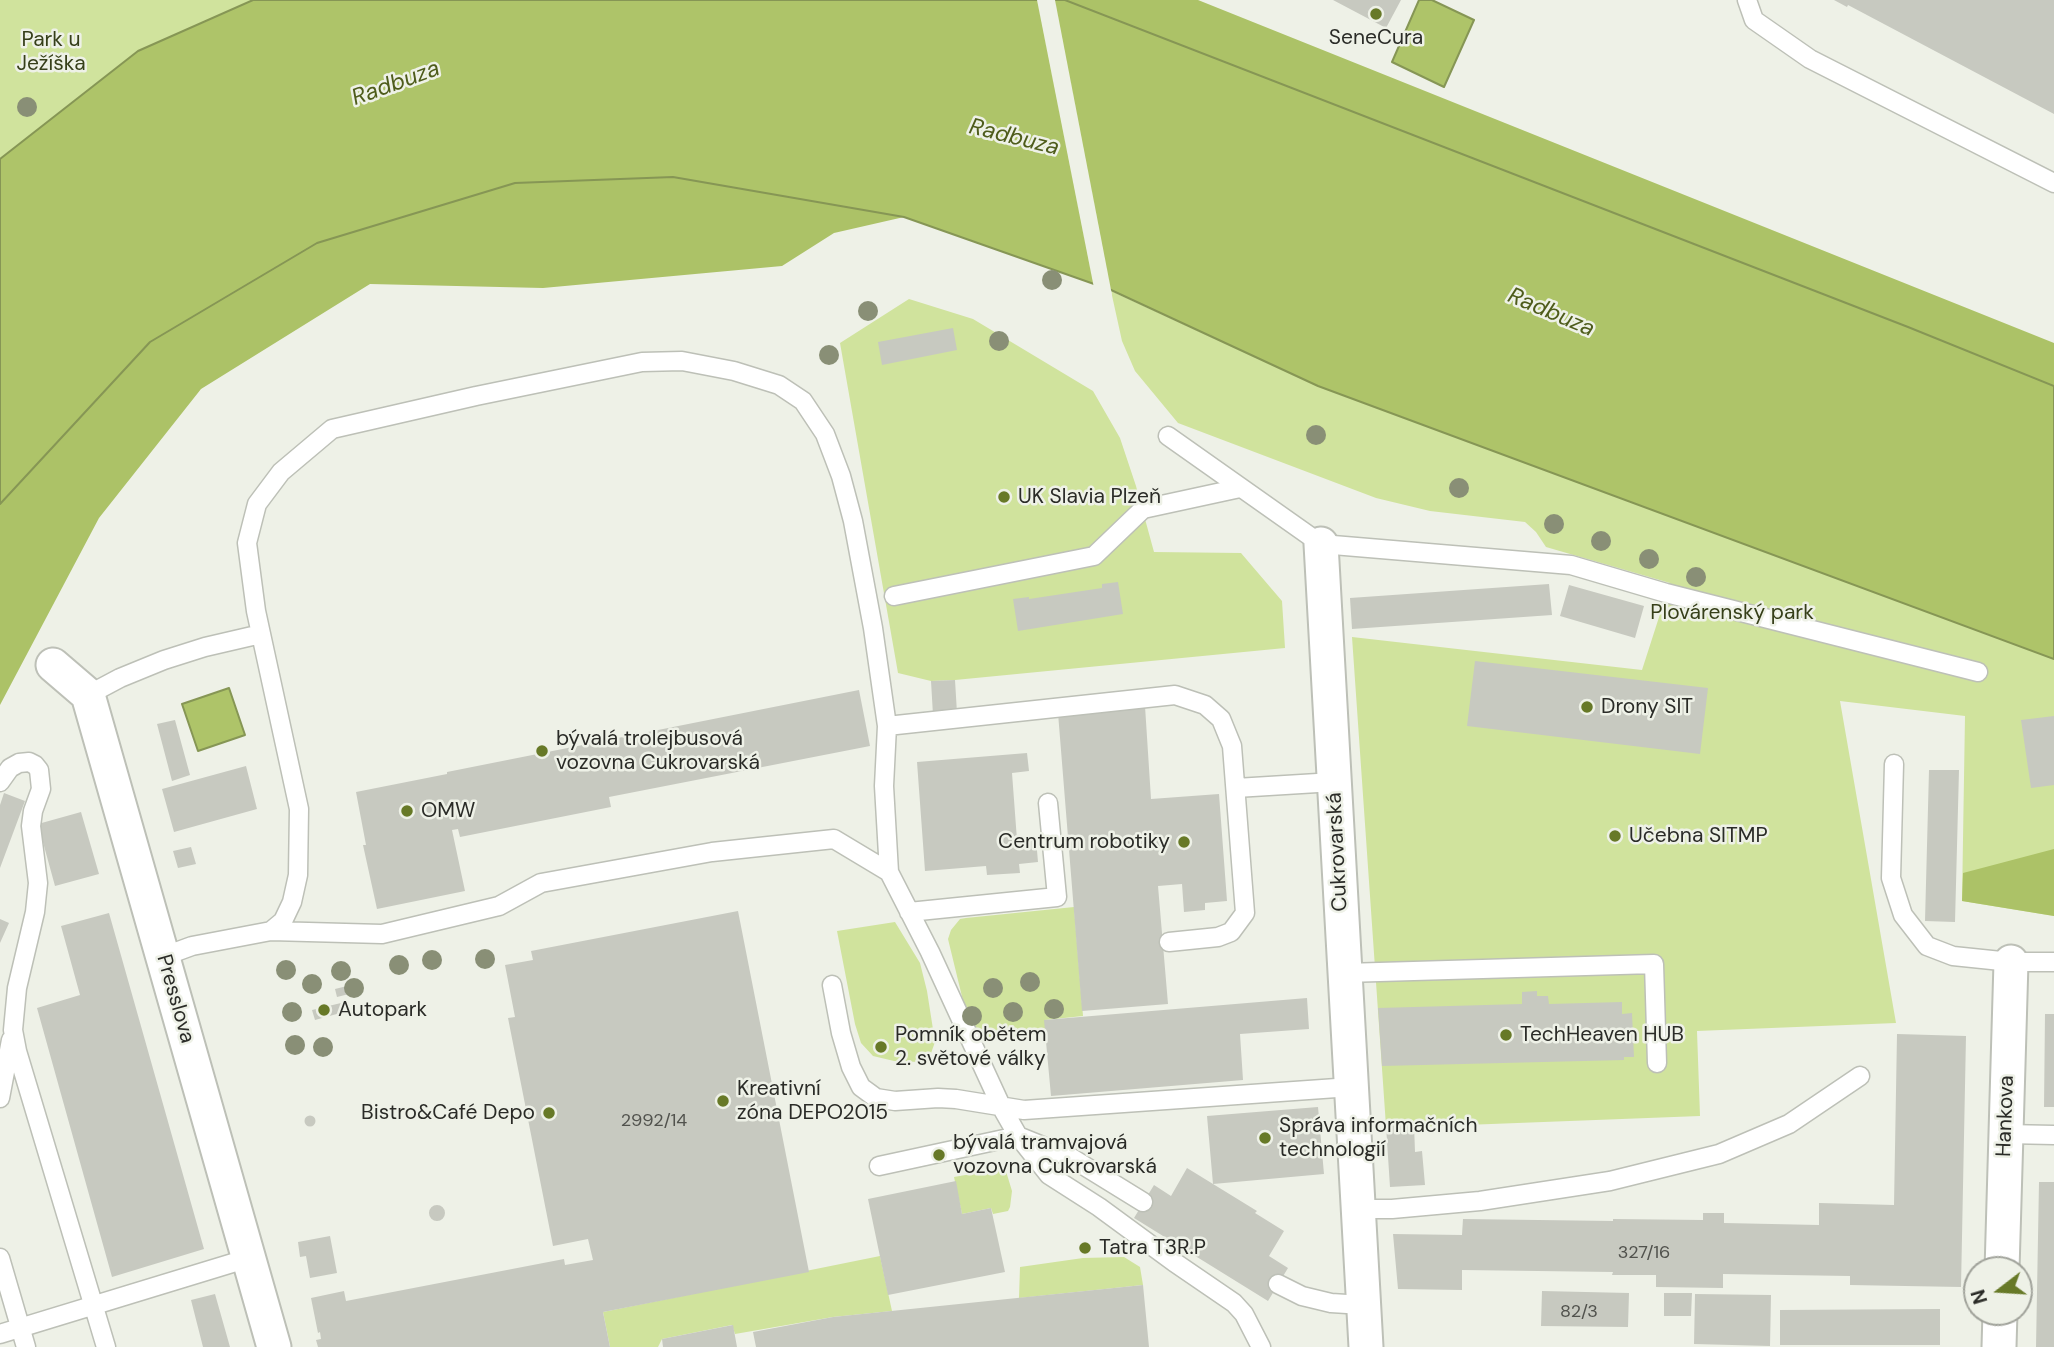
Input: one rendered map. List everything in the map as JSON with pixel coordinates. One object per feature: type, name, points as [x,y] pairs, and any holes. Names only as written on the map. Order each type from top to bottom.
[{"type":"street","name":"Cukrovarská","points":[[1321,544],[1366,1347]]},
{"type":"street","points":[[52,665],[88,695]]},
{"type":"street","name":"Presslova","points":[[88,695],[274,1347]]},
{"type":"street","name":"Hankova","points":[[2002,1256],[2011,962]]},
{"type":"street","points":[[1999,1347],[2000,1326]]},
{"type":"lane","points":[[1747,0],[1754,20],[1810,59],[2054,183]]},
{"type":"lane","points":[[271,932],[283,920],[292,902],[298,875],[299,809],[261,634],[247,543],[257,504],[281,472],[332,429],[642,362],[682,361],[734,371],[779,385],[803,401],[825,434],[841,476],[853,521],[873,628],[887,726],[884,786],[889,872],[1002,1108],[1018,1136],[1049,1175],[1234,1303],[1244,1314],[1261,1347]]},
{"type":"lane","points":[[1168,436],[1321,544],[1571,565],[1666,593],[1978,672]]},
{"type":"lane","points":[[894,596],[1094,556],[1143,509],[1240,488]]},
{"type":"lane","points":[[88,695],[164,660],[261,634]]},
{"type":"lane","points":[[887,726],[1175,695],[1205,705],[1221,719],[1232,746],[1245,913],[1231,932],[1218,937],[1169,942]]},
{"type":"lane","points":[[0,782],[10,768],[19,763],[29,762],[35,765],[41,777],[41,789],[31,826],[37,872],[35,912],[17,988],[13,1030],[3,1064],[0,1098]]},
{"type":"lane","points":[[1894,764],[1891,878],[1903,915],[1927,946],[1953,956],[2011,962],[2054,962]]},
{"type":"lane","points":[[1236,788],[1334,782]]},
{"type":"lane","points":[[909,912],[1057,897],[1048,803]]},
{"type":"lane","points":[[162,957],[192,946],[271,932],[383,934],[499,906],[541,883],[712,852],[834,839],[889,872]]},
{"type":"lane","points":[[1345,973],[1654,964],[1657,1063]]},
{"type":"lane","points":[[832,985],[851,1067],[861,1087],[876,1098],[895,1101],[947,1099],[1024,1110],[1351,1087]]},
{"type":"lane","points":[[13,1030],[106,1347]]},
{"type":"lane","points":[[1357,1209],[1392,1209],[1480,1200],[1610,1181],[1719,1153],[1789,1124],[1860,1076]]},
{"type":"lane","points":[[2006,1134],[2054,1135]]},
{"type":"lane","points":[[879,1166],[1018,1136],[1070,1157],[1143,1202]]},
{"type":"lane","points":[[0,1258],[26,1347]]},
{"type":"lane","points":[[0,1334],[249,1258]]},
{"type":"lane","points":[[1278,1284],[1302,1296],[1331,1303],[1363,1304]]},
{"type":"green space","name":"Park u Ježíška","points":[[0,0],[253,0],[138,51],[0,159]]},
{"type":"green space","name":"Učebna SITMP","points":[[1111,291],[1318,386],[2054,659],[2054,916],[1962,901],[1965,716],[1840,701],[1896,1023],[1697,1031],[1700,1116],[1386,1126],[1352,637],[1642,670],[1670,583],[1546,547],[1525,522],[1430,511],[1376,498],[1178,423],[1135,371],[1122,341]]},
{"type":"green space","name":"UK Slavia Plzeň","points":[[909,299],[973,319],[1093,391],[1120,438],[1154,552],[1241,553],[1282,601],[1285,648],[955,680],[931,681],[898,673],[840,343]]},
{"type":"green space","points":[[1074,907],[1083,1016],[1045,1020],[1046,1034],[992,1038],[977,1035],[966,1013],[948,939],[951,930],[960,919]]},
{"type":"green space","points":[[895,922],[920,963],[927,991],[935,1042],[930,1056],[920,1062],[894,1061],[873,1056],[861,1043],[837,931]]},
{"type":"green space","points":[[1005,1168],[1012,1191],[1008,1211],[993,1214],[991,1208],[962,1214],[954,1177]]},
{"type":"green space","points":[[880,1256],[892,1311],[833,1317],[735,1334],[732,1325],[662,1339],[658,1347],[610,1347],[603,1312]]},
{"type":"green space","points":[[1124,1257],[1140,1267],[1143,1285],[1019,1298],[1020,1267],[1083,1258]]},
{"type":"shaded area","points":[[1065,0],[1198,0],[2054,343],[2054,386],[1908,327]]},
{"type":"shaded area","points":[[673,177],[904,217],[834,233],[782,266],[543,288],[370,284],[201,389],[99,518],[0,705],[0,504],[150,342],[317,243],[515,183]]},
{"type":"shaded area","points":[[2054,849],[2054,916],[1962,901],[1963,873]]},
{"type":"water","name":"Radbuza","points":[[253,0],[1065,0],[2054,386],[2054,659],[1318,386],[1111,290],[904,217],[673,177],[515,183],[317,243],[150,342],[0,504],[0,159],[138,51]]},
{"type":"water","points":[[1419,0],[1432,0],[1474,20],[1444,87],[1392,62]]},
{"type":"water","points":[[229,688],[245,735],[198,751],[182,704]]},
{"type":"pier","points":[[1037,0],[1055,0],[1112,295],[1094,288]]},
{"type":"building","name":"SeneCura","points":[[1333,0],[1401,0],[1386,28]]},
{"type":"building","points":[[1834,0],[2054,0],[2054,114],[1848,5],[1847,7]]},
{"type":"building","points":[[953,328],[957,350],[882,365],[878,342]]},
{"type":"building","points":[[1118,582],[1123,614],[1018,631],[1013,599],[1102,588],[1102,584]]},
{"type":"building","points":[[1549,584],[1552,615],[1352,629],[1350,598]]},
{"type":"building","points":[[1569,585],[1644,606],[1635,638],[1560,616]]},
{"type":"building","name":"Drony SIT","points":[[1475,661],[1708,688],[1700,754],[1467,726]]},
{"type":"building","points":[[955,680],[957,713],[933,715],[931,681]]},
{"type":"building","points":[[859,690],[870,746],[609,797],[611,807],[460,837],[458,829],[452,830],[465,891],[377,909],[363,845],[366,845],[356,792]]},
{"type":"building","name":"Centrum robotiky","points":[[1145,706],[1151,799],[1219,794],[1227,901],[1205,903],[1205,910],[1184,912],[1182,884],[1158,886],[1168,1004],[1082,1011],[1058,713]]},
{"type":"building","points":[[2054,716],[2054,785],[2031,788],[2021,720]]},
{"type":"building","points":[[175,720],[190,775],[172,781],[157,724]]},
{"type":"building","points":[[1027,753],[1029,771],[1012,773],[1017,840],[1036,839],[1038,862],[1019,864],[1020,873],[987,875],[986,866],[925,871],[917,762]]},
{"type":"building","points":[[246,766],[257,809],[174,832],[162,789]]},
{"type":"building","points":[[1929,770],[1959,770],[1955,922],[1925,921]]},
{"type":"building","points":[[4,793],[25,801],[0,868],[0,805]]},
{"type":"building","points":[[81,812],[99,874],[55,886],[38,824]]},
{"type":"building","points":[[191,847],[196,864],[178,868],[173,851]]},
{"type":"building","points":[[738,911],[809,1272],[603,1312],[610,1347],[318,1347],[316,1340],[321,1339],[320,1332],[318,1333],[311,1298],[344,1291],[346,1301],[564,1259],[565,1265],[593,1260],[588,1239],[553,1246],[508,1018],[515,1017],[505,965],[533,960],[531,951]]},
{"type":"building","points":[[109,913],[204,1249],[112,1277],[37,1008],[80,995],[61,926]]},
{"type":"building","points":[[0,919],[9,923],[0,943]]},
{"type":"building","points":[[320,978],[322,985],[304,990],[302,983]]},
{"type":"building","points":[[359,983],[361,991],[337,997],[335,989]]},
{"type":"building","name":"TechHeaven HUB","points":[[1537,991],[1537,996],[1548,996],[1549,1004],[1622,1002],[1622,1014],[1632,1013],[1634,1057],[1624,1057],[1624,1060],[1382,1066],[1378,1008],[1522,1004],[1522,992]]},
{"type":"building","points":[[1307,998],[1309,1029],[1240,1034],[1243,1080],[1051,1096],[1044,1020]]},
{"type":"building","points":[[341,1003],[344,1012],[315,1020],[312,1010]]},
{"type":"building","points":[[301,1007],[301,1015],[284,1017],[283,1009]]},
{"type":"building","points":[[2045,1014],[2054,1014],[2054,1107],[2044,1107]]},
{"type":"building","points":[[1897,1034],[1966,1036],[1961,1287],[1850,1285],[1850,1276],[1723,1274],[1723,1288],[1656,1287],[1656,1275],[1462,1270],[1462,1290],[1398,1289],[1393,1234],[1462,1235],[1463,1219],[1703,1220],[1703,1213],[1724,1213],[1724,1223],[1819,1225],[1819,1203],[1894,1205]]},
{"type":"building","points":[[304,1040],[305,1047],[287,1051],[285,1044]]},
{"type":"building","points":[[331,1041],[332,1048],[315,1052],[313,1046]]},
{"type":"building","name":"Správa informačních technologií","points":[[1318,1107],[1324,1174],[1213,1184],[1207,1116]]},
{"type":"building","points":[[310,1116],[314,1117],[314,1125],[310,1126],[306,1125],[305,1121],[306,1117]]},
{"type":"building","points":[[1414,1124],[1415,1152],[1422,1151],[1425,1185],[1390,1187],[1386,1126]]},
{"type":"building","points":[[1187,1168],[1284,1231],[1269,1256],[1288,1268],[1268,1301],[1134,1218],[1154,1185],[1171,1196]]},
{"type":"building","points":[[956,1181],[962,1214],[991,1208],[1005,1272],[888,1295],[868,1199]]},
{"type":"building","points":[[2039,1182],[2054,1182],[2054,1347],[2036,1347]]},
{"type":"building","points":[[434,1205],[440,1205],[445,1213],[443,1219],[434,1221],[429,1216],[429,1210]]},
{"type":"building","points":[[330,1236],[337,1273],[310,1278],[306,1256],[300,1257],[298,1242]]},
{"type":"building","points":[[1143,1285],[1149,1347],[756,1347],[753,1332],[833,1317]]},
{"type":"building","points":[[1542,1291],[1629,1293],[1628,1327],[1541,1326]]},
{"type":"building","points":[[1664,1293],[1692,1293],[1691,1316],[1664,1316]]},
{"type":"building","points":[[215,1294],[230,1347],[203,1347],[191,1300]]},
{"type":"building","points":[[1695,1294],[1771,1295],[1770,1346],[1694,1344]]},
{"type":"building","points":[[1940,1309],[1940,1345],[1780,1345],[1780,1310]]},
{"type":"building","points":[[733,1325],[737,1347],[663,1347],[662,1339]]},
{"type":"place","name":"SeneCura","points":[[1376,14]]},
{"type":"place","name":"UK Slavia Plzeň","points":[[1004,497]]},
{"type":"place","name":"Drony SIT","points":[[1587,707]]},
{"type":"place","name":"bývalá trolejbusová vozovna Cukrovarská","points":[[542,751]]},
{"type":"place","name":"OMW","points":[[407,811]]},
{"type":"place","name":"Učebna SITMP","points":[[1615,836]]},
{"type":"place","name":"Centrum robotiky","points":[[1184,842]]},
{"type":"place","name":"Autopark","points":[[324,1010]]},
{"type":"place","name":"TechHeaven HUB","points":[[1506,1035]]},
{"type":"place","name":"Pomník obětem 2. světové války","points":[[881,1047]]},
{"type":"place","name":"Kreativní zóna DEPO2015","points":[[723,1101]]},
{"type":"place","name":"Bistro&Café Depo","points":[[549,1113]]},
{"type":"place","name":"Správa informačních technologií","points":[[1265,1138]]},
{"type":"place","name":"bývalá tramvajová vozovna Cukrovarská","points":[[939,1155]]},
{"type":"place","name":"Tatra T3R.P","points":[[1085,1248]]},
{"type":"park label","name":"Plovárenský park","points":[[1732,613]]}]
